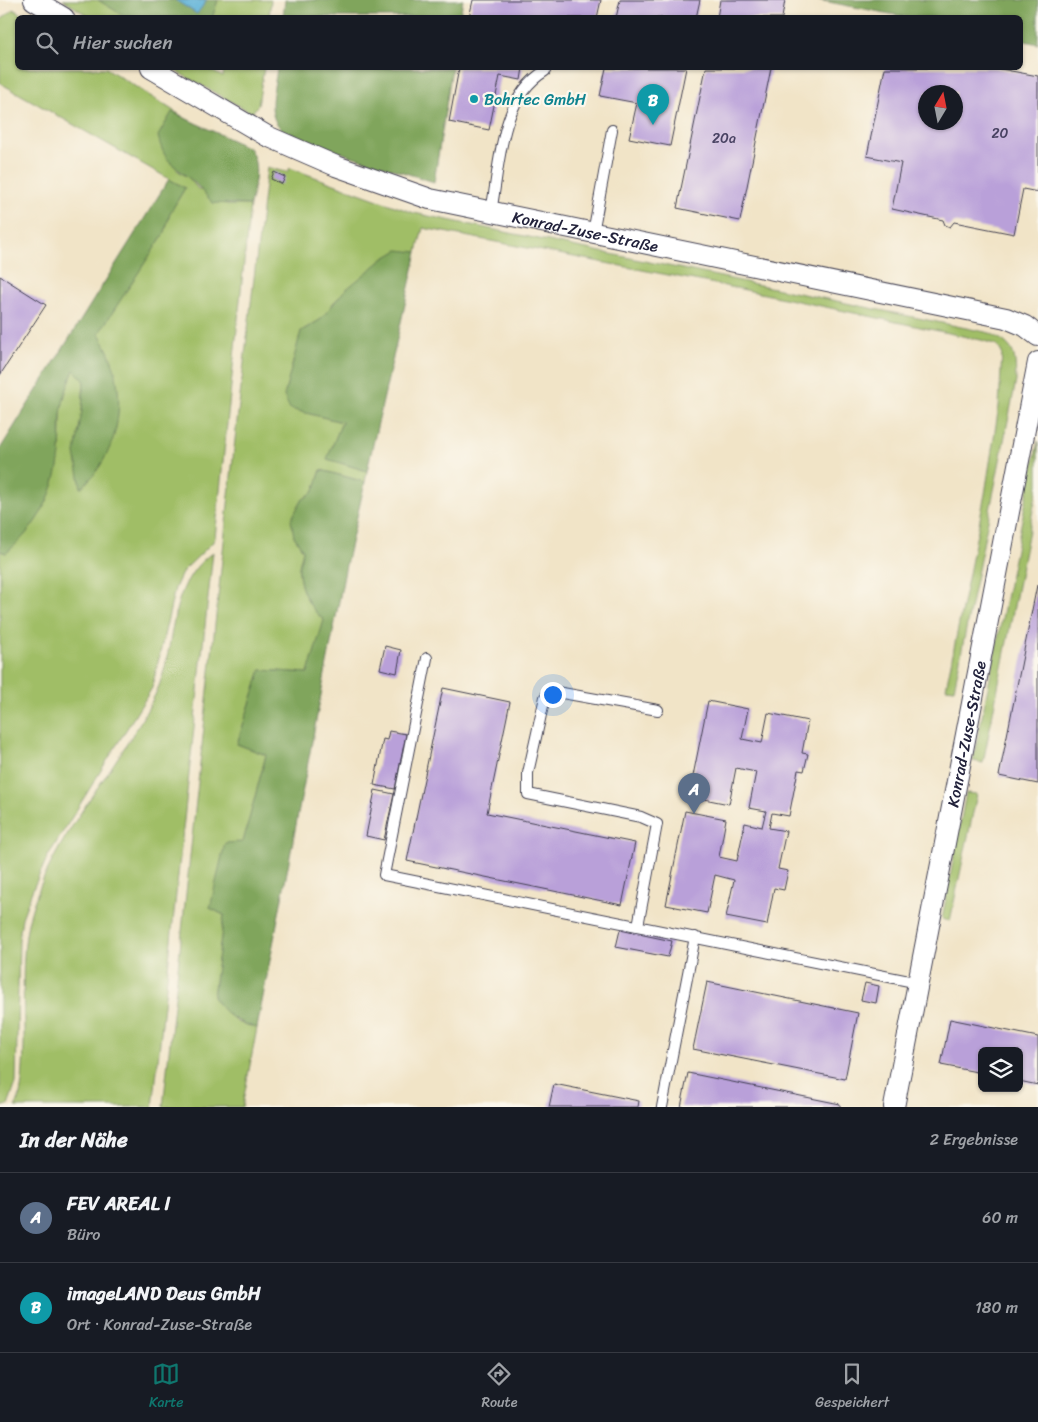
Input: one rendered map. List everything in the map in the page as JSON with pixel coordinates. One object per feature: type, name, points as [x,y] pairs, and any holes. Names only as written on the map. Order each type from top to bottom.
[{"type":"street","points":[[34,0],[59,15]]},
{"type":"street","name":"Konrad-Zuse-Straße","points":[[154,70],[267,136],[336,166],[430,199],[1006,318],[1025,326],[1038,336]]},
{"type":"street","name":"Konrad-Zuse-Straße","points":[[894,1107],[1038,362]]},
{"type":"lane","points":[[491,212],[506,127],[514,105],[534,78],[545,71]]},
{"type":"lane","points":[[593,233],[612,130]]},
{"type":"lane","points":[[427,658],[384,875],[919,983]]},
{"type":"lane","points":[[638,926],[657,824],[641,816],[528,794],[528,773],[545,697],[551,691],[658,710]]},
{"type":"lane","points":[[662,1107],[695,937]]},
{"type":"green space","points":[[63,0],[98,0],[123,15],[87,15]]},
{"type":"green space","points":[[98,0],[218,0],[213,15],[123,15]]},
{"type":"green space","points":[[218,0],[271,0],[269,15],[213,15]]},
{"type":"green space","points":[[285,0],[463,0],[460,15],[283,15]]},
{"type":"green space","points":[[818,0],[1038,0],[1038,44],[1023,40],[1023,15],[896,15]]},
{"type":"green space","points":[[13,9],[23,15],[15,15],[15,70],[109,70],[193,123],[172,112],[177,170],[189,178],[198,189],[229,205],[250,205],[215,538],[183,571],[175,588],[152,688],[48,856],[32,891],[22,918],[19,939],[16,1083],[8,1105],[0,1107],[0,551],[6,553],[17,543],[27,532],[42,509],[57,470],[62,405],[74,369],[84,380],[82,411],[112,360],[98,333],[165,232],[170,213],[185,188],[0,83],[0,21]]},
{"type":"green space","points":[[174,70],[210,70],[223,77],[224,70],[264,70],[258,105],[252,113]]},
{"type":"green space","points":[[277,70],[452,70],[434,182],[348,155],[283,130],[277,124],[272,110]]},
{"type":"green space","points":[[172,112],[249,148],[256,168],[250,205],[213,203],[169,161],[158,136]]},
{"type":"green space","points":[[267,168],[287,172],[290,168],[414,213],[990,333],[1005,342],[1012,351],[1016,381],[954,689],[946,688],[985,494],[999,406],[1002,353],[997,345],[741,289],[423,228],[417,252],[398,251],[383,259],[333,303],[329,312],[320,320],[301,331],[291,409],[342,422],[328,459],[367,471],[365,482],[321,470],[314,491],[301,501],[294,536],[303,550],[299,567],[300,579],[310,605],[325,620],[308,673],[261,670],[237,744],[266,755],[243,843],[210,908],[224,915],[213,997],[237,1022],[257,1028],[242,1107],[163,1107],[236,430]]},
{"type":"green space","points":[[169,179],[185,188],[170,213],[165,232],[99,333],[112,361],[119,395],[116,429],[111,446],[93,475],[81,488],[75,453],[82,411],[84,380],[74,370],[66,390],[62,409],[58,468],[49,496],[36,521],[27,532],[6,553],[0,551],[0,449]]},
{"type":"green space","points":[[398,250],[417,252],[367,471],[327,459],[342,422],[290,409],[284,396],[301,331],[320,320],[344,291],[383,259]]},
{"type":"green space","points":[[1038,441],[1038,485],[983,763],[973,761]]},
{"type":"green space","points":[[321,470],[365,482],[346,565],[257,1028],[232,1017],[213,997],[224,915],[210,908],[225,843],[243,842],[266,755],[237,744],[261,670],[308,673],[324,620],[311,605],[302,587],[299,570],[303,550],[294,536],[291,520],[301,501],[314,491]]},
{"type":"green space","points":[[213,552],[153,1107],[15,1107],[22,1082],[23,1067],[24,955],[29,919],[39,889],[52,860],[68,832],[123,750],[155,695],[167,657],[179,600],[186,583],[197,566]]},
{"type":"green space","points":[[966,793],[977,794],[950,921],[942,919]]},
{"type":"water","points":[[175,0],[207,0],[197,14]]},
{"type":"building","points":[[473,0],[601,0],[598,15],[470,15]]},
{"type":"building","points":[[620,0],[700,0],[697,15],[617,15]]},
{"type":"building","points":[[720,0],[785,0],[782,15],[718,15]]},
{"type":"building","name":"Bohrtec GmbH","points":[[459,70],[523,70],[521,80],[500,76],[489,130],[449,122]]},
{"type":"building","points":[[606,70],[686,70],[670,146],[629,138],[637,103],[600,96]]},
{"type":"building","points":[[706,70],[771,70],[740,221],[677,208]]},
{"type":"building","points":[[885,70],[1006,70],[1038,76],[1038,192],[1023,189],[1014,234],[954,222],[950,227],[945,225],[943,220],[892,209],[901,163],[867,156]]},
{"type":"building","points":[[274,172],[285,177],[282,184],[271,179]]},
{"type":"building","points":[[0,276],[46,305],[0,375]]},
{"type":"building","points":[[1038,585],[1038,784],[999,776]]},
{"type":"building","points":[[385,646],[401,650],[397,673],[380,669]]},
{"type":"building","points":[[443,688],[510,702],[487,813],[635,843],[622,905],[407,861]]},
{"type":"building","points":[[708,701],[748,709],[742,739],[762,743],[768,713],[808,721],[802,753],[808,754],[804,771],[798,770],[789,816],[772,813],[769,828],[786,831],[778,869],[788,871],[784,890],[774,888],[767,925],[726,917],[734,880],[715,875],[707,913],[666,905],[685,811],[726,819],[719,857],[737,861],[745,823],[762,827],[766,811],[749,808],[756,772],[736,768],[729,804],[689,796]]},
{"type":"building","points":[[389,731],[406,734],[395,789],[374,785],[383,739],[387,740]]},
{"type":"building","points":[[375,790],[394,794],[384,840],[366,836]]},
{"type":"building","points":[[620,930],[672,941],[668,957],[616,947]]},
{"type":"building","points":[[707,982],[858,1013],[845,1079],[693,1049]]},
{"type":"building","points":[[865,983],[879,986],[876,1003],[861,1000]]},
{"type":"building","points":[[950,1019],[1038,1037],[1038,1085],[1023,1082],[1023,1047],[978,1047],[978,1072],[941,1065]]},
{"type":"building","points":[[688,1073],[840,1104],[840,1107],[681,1107]]},
{"type":"building","points":[[554,1084],[639,1101],[638,1107],[549,1107]]},
{"type":"place","name":"Bohrtec GmbH","points":[[474,99]]},
{"type":"place","name":"imageLAND Deus GmbH","points":[[653,125]]},
{"type":"place","name":"FEV AREAL I","points":[[694,814]]}]
